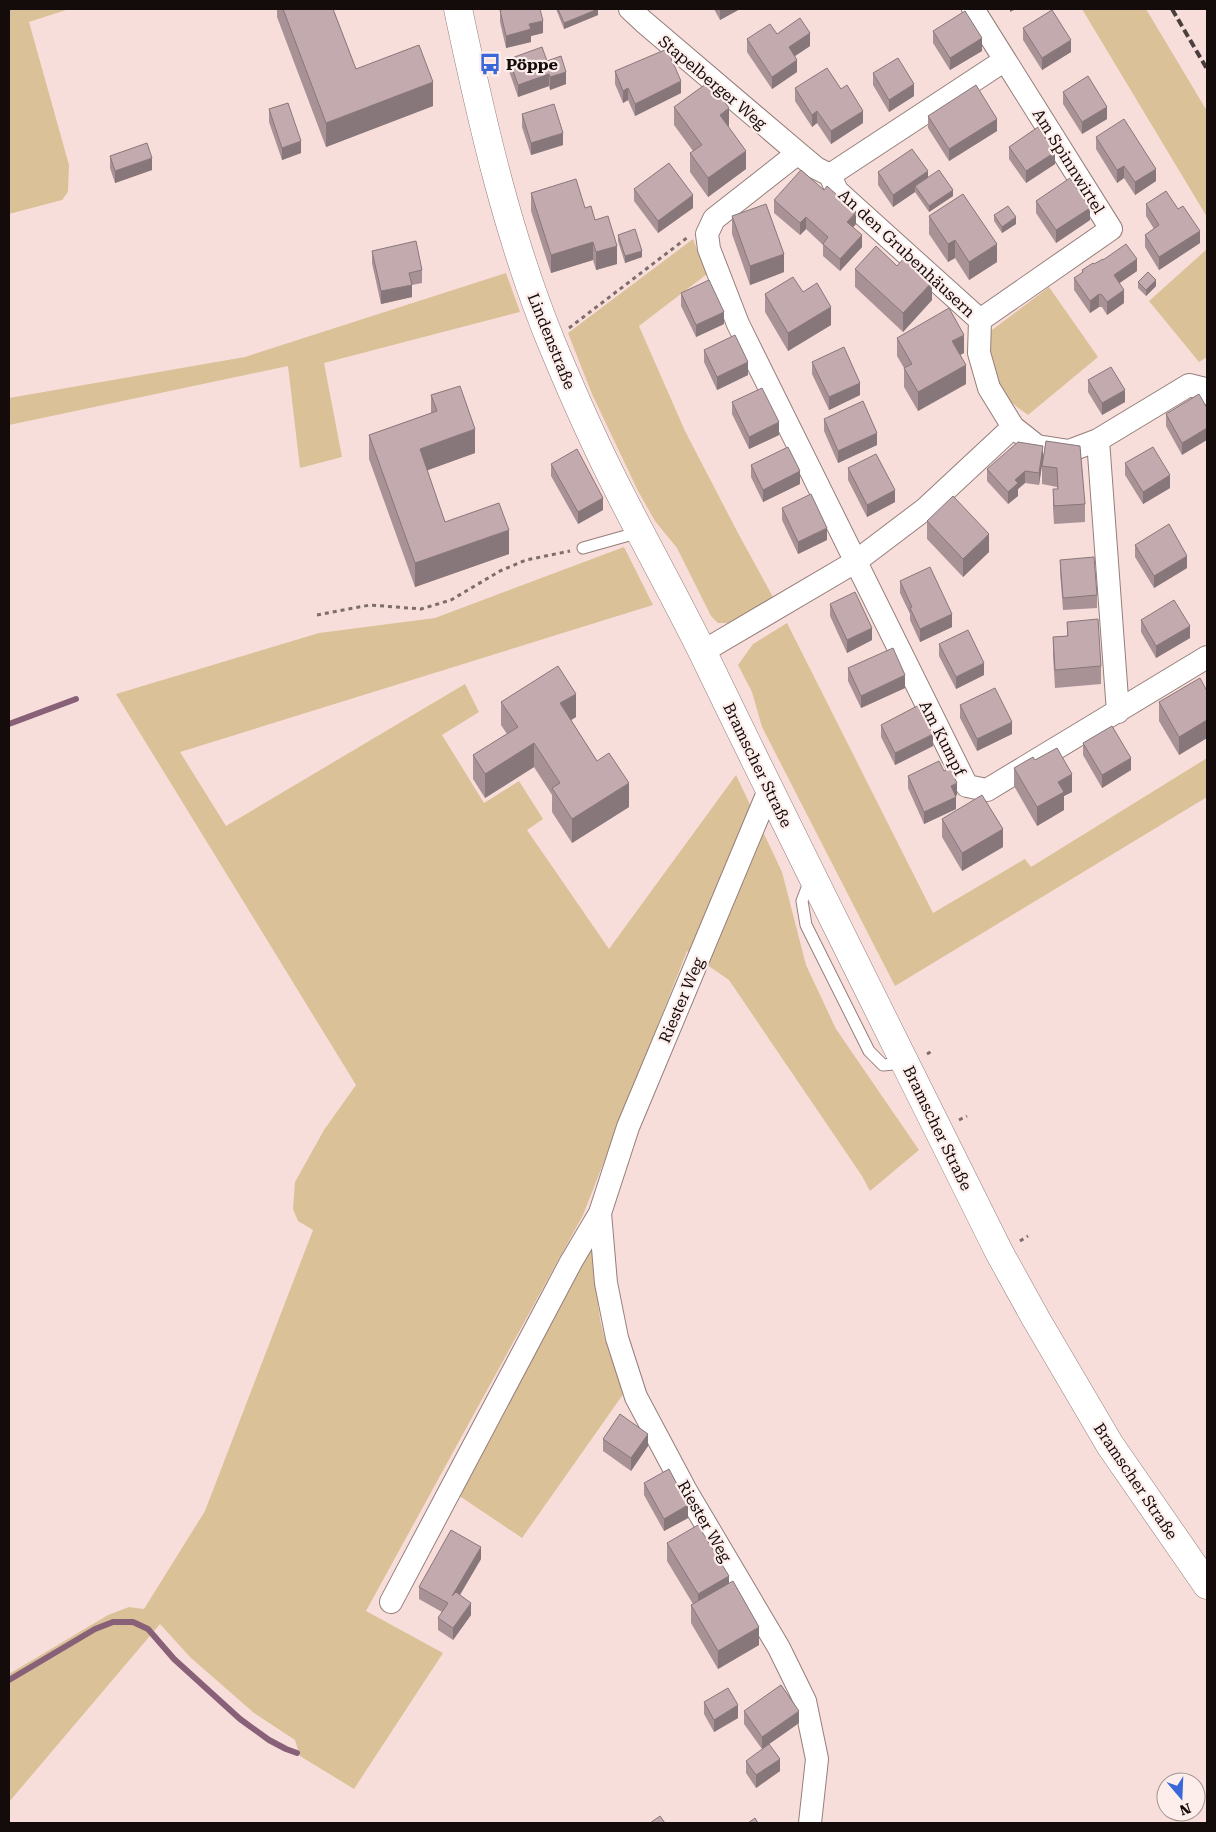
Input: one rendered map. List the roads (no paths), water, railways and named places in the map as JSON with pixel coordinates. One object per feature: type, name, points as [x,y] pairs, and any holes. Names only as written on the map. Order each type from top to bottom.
[{"type":"street","name":"Lindenstraße","points":[[458,9],[509,218],[551,342],[585,421],[702,652]]},
{"type":"street","name":"Stapelberger Weg","points":[[630,9],[651,29],[798,153]]},
{"type":"street","name":"Am Spinnwirtel","points":[[973,9],[1111,229],[980,320]]},
{"type":"street","points":[[830,175],[1005,60]]},
{"type":"street","name":"An den Grubenhäusern","points":[[798,153],[816,168],[830,175],[837,191],[980,320],[979,353],[989,388],[1013,427]]},
{"type":"street","points":[[798,153],[714,219],[707,234],[710,248],[738,324],[855,562]]},
{"type":"street","points":[[702,652],[855,562],[925,509],[1013,427],[1037,446],[1069,451],[1098,440],[1189,385],[1205,389],[1207,393]]},
{"type":"street","points":[[1098,440],[1118,712]]},
{"type":"street","name":"Am Kumpf","points":[[855,562],[967,786],[987,790],[1207,657]]},
{"type":"street","name":"Bramscher Straße","points":[[702,652],[999,1252],[1110,1445],[1207,1585]]},
{"type":"street","name":"Riester Weg","points":[[391,1602],[571,1262],[600,1213],[628,1127],[769,790]]},
{"type":"street","name":"Riester Weg","points":[[600,1213],[606,1283],[617,1338],[636,1397],[685,1489],[779,1648],[805,1701],[817,1760],[810,1823]]},
{"type":"lane","points":[[583,548],[640,532]]},
{"type":"waterway","points":[[9,724],[76,699]]},
{"type":"waterway","points":[[9,1680],[95,1629],[113,1622],[133,1622],[148,1629],[174,1659],[240,1719],[269,1740],[297,1753]]},
{"type":"railway","points":[[1172,9],[1207,69]]},
{"type":"place","name":"Pöppe","points":[[490,64]]}]
